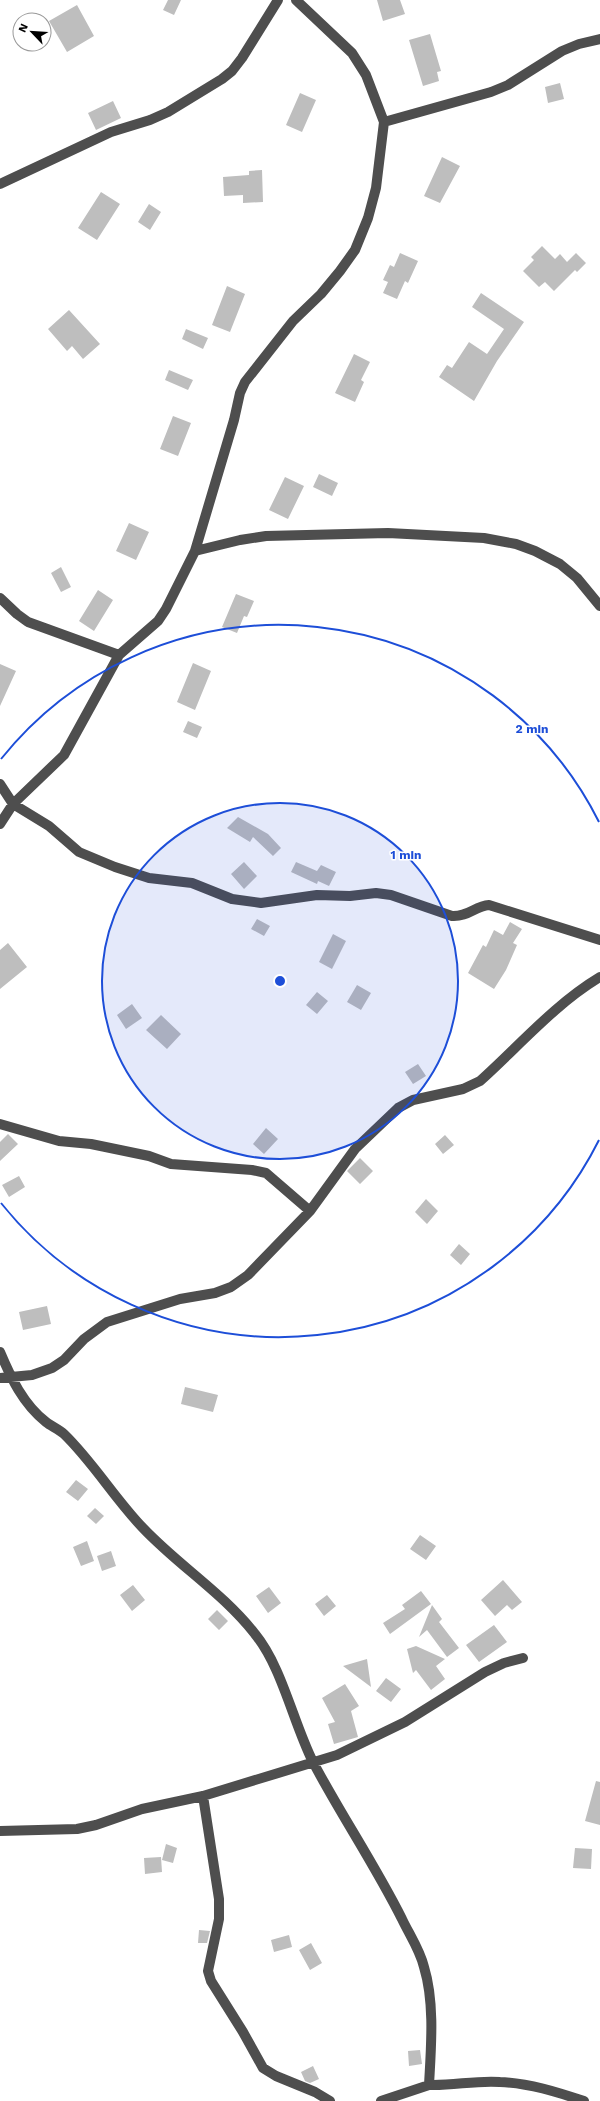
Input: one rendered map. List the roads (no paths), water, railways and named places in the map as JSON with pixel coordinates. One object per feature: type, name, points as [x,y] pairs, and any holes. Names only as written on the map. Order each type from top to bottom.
[{"type":"street","points":[[0,184],[111,132],[150,120],[168,112],[222,79],[232,71],[242,58],[278,0]]},
{"type":"street","points":[[0,824],[13,804],[64,755],[119,655],[158,621],[195,551],[234,420],[240,393],[245,382],[293,321],[321,294],[340,271],[355,250],[368,218],[376,188],[384,122],[366,75],[359,62],[296,0]]},
{"type":"street","points":[[384,122],[491,92],[508,85],[562,51],[579,44],[600,39]]},
{"type":"street","points":[[195,551],[240,540],[266,536],[388,533],[484,538],[516,544],[553,560],[577,578],[600,606]]},
{"type":"street","points":[[0,598],[16,614],[28,622],[119,655]]},
{"type":"street","points":[[0,784],[13,804],[49,826],[61,838],[85,855],[149,878],[192,883],[232,899],[261,903],[317,895],[350,896],[376,893],[391,896],[452,916],[469,914],[482,905],[489,905],[600,940]]},
{"type":"street","points":[[5,1378],[32,1375],[52,1368],[64,1360],[89,1335],[107,1322],[180,1299],[215,1293],[231,1287],[248,1275],[310,1211],[356,1149],[398,1108],[413,1100],[463,1089],[480,1081],[559,1007],[588,984],[600,977]]},
{"type":"street","points":[[0,1124],[59,1141],[91,1144],[149,1156],[171,1164],[252,1170],[266,1173],[310,1211]]},
{"type":"street","points":[[0,1352],[5,1378],[34,1410],[45,1421],[63,1433],[145,1531],[193,1575],[218,1594],[256,1634],[273,1664],[313,1761],[381,1878],[424,1967],[429,1994],[431,2043],[429,2085]]},
{"type":"street","points":[[0,1831],[18,1832],[77,1829],[96,1825],[142,1809],[203,1796],[313,1761],[337,1755],[405,1722],[485,1672],[504,1663],[523,1658]]},
{"type":"street","points":[[203,1796],[219,1899],[219,1919],[208,1971],[211,1981],[244,2032],[264,2068],[276,2076],[315,2092],[330,2101]]},
{"type":"street","points":[[381,2101],[429,2085],[450,2086],[471,2082],[519,2083],[584,2101]]}]
